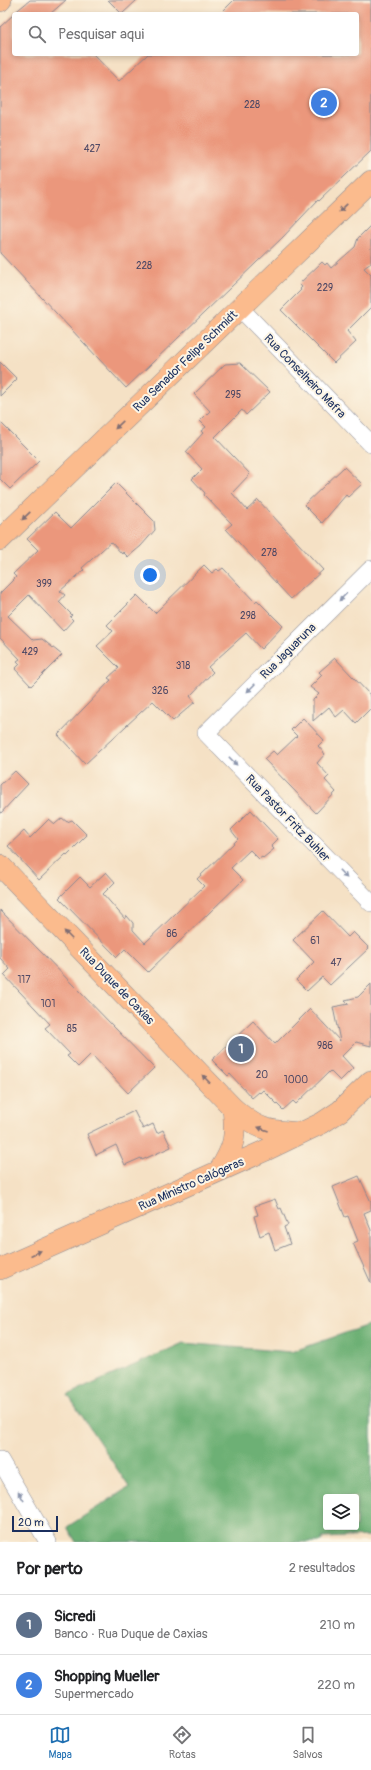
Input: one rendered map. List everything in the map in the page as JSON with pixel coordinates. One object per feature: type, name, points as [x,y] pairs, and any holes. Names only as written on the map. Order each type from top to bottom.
[{"type":"main road","name":"Rua Senador Felipe Schmidt","points":[[0,540],[371,181]]},
{"type":"main road","name":"Rua Duque de Caxias","points":[[0,865],[233,1108],[246,1119],[269,1131],[300,1133]]},
{"type":"main road","name":"Rua Ministro Calógeras","points":[[0,1269],[322,1123],[340,1111],[371,1081]]},
{"type":"main road","points":[[219,1171],[233,1145],[235,1131],[233,1108]]},
{"type":"street","name":"Rua Conselheiro Mafra","points":[[240,308],[371,444]]},
{"type":"street","name":"Rua Jaguaruna","points":[[206,733],[371,569]]},
{"type":"street","name":"Rua Pastor Fritz Buhler","points":[[206,733],[371,903]]},
{"type":"street","points":[[0,1460],[48,1542]]},
{"type":"green space","points":[[371,1324],[371,1536],[322,1538],[322,1542],[76,1542],[67,1527],[129,1487],[68,1395],[183,1343],[291,1352]]},
{"type":"building","points":[[30,0],[66,0],[52,12],[15,12]]},
{"type":"building","points":[[108,0],[137,0],[124,12],[120,12]]},
{"type":"building","points":[[234,0],[371,0],[371,151],[319,201],[318,200],[283,237],[126,388],[0,253],[0,27],[12,16],[12,56],[95,56],[119,81],[146,56],[359,56],[359,12],[222,12]]},
{"type":"building","points":[[371,225],[371,263],[364,268],[371,275],[371,307],[347,331],[356,342],[334,363],[281,310],[301,290],[300,289],[302,287],[299,284],[322,262],[325,265],[327,263],[331,268],[355,247],[358,238]]},
{"type":"building","points":[[0,362],[17,379],[0,396]]},
{"type":"building","points":[[240,363],[270,392],[246,415],[242,410],[215,437],[250,474],[232,493],[247,510],[258,500],[323,570],[291,599],[226,529],[232,524],[204,495],[205,493],[192,479],[202,469],[186,452],[203,433],[201,431],[206,427],[200,421],[210,411],[194,394],[225,364]]},
{"type":"building","points":[[0,422],[39,461],[10,489],[0,479]]},
{"type":"building","points":[[344,467],[362,484],[348,497],[346,495],[322,523],[304,505]]},
{"type":"building","points":[[116,483],[154,521],[155,530],[141,546],[128,557],[123,552],[122,554],[111,542],[82,568],[84,570],[60,591],[65,595],[59,602],[72,615],[70,617],[73,620],[63,631],[29,595],[8,616],[33,640],[42,639],[62,655],[31,686],[15,669],[20,664],[17,661],[20,659],[0,638],[0,593],[16,577],[13,574],[38,550],[27,539],[55,512],[71,528]]},
{"type":"building","points":[[204,565],[212,573],[217,569],[219,571],[223,568],[255,602],[257,600],[283,626],[261,649],[246,633],[208,667],[213,672],[190,696],[195,702],[173,721],[153,701],[85,764],[58,735],[111,680],[108,678],[119,668],[97,646],[113,631],[107,625],[137,595],[155,613]]},
{"type":"building","points":[[335,658],[371,696],[371,708],[356,723],[344,710],[336,717],[329,707],[313,721],[313,700],[319,694],[310,687],[322,675],[319,672]]},
{"type":"building","points":[[303,718],[324,740],[318,746],[325,754],[317,763],[329,776],[325,780],[336,792],[316,813],[264,759],[273,751],[277,755],[297,736],[291,730]]},
{"type":"building","points":[[15,771],[28,784],[0,814],[0,785]]},
{"type":"building","points":[[251,810],[278,839],[271,846],[274,849],[263,858],[262,857],[259,859],[250,850],[231,868],[243,880],[148,972],[125,949],[117,957],[59,898],[80,877],[90,887],[106,872],[115,882],[103,894],[125,919],[127,916],[133,923],[133,930],[145,943],[204,886],[197,879],[238,839],[231,830]]},
{"type":"building","points":[[62,818],[67,822],[72,820],[87,835],[39,880],[8,846],[24,831],[30,838],[49,819],[55,824]]},
{"type":"building","points":[[0,910],[154,1068],[128,1093],[91,1054],[78,1067],[67,1056],[70,1054],[45,1028],[50,1024],[4,975],[10,969],[0,958]]},
{"type":"building","points":[[323,911],[348,937],[353,932],[369,948],[330,985],[322,977],[307,991],[296,980],[314,962],[293,940]]},
{"type":"building","points":[[371,984],[371,1046],[356,1042],[342,1056],[353,1068],[340,1081],[330,1071],[296,1104],[293,1101],[283,1110],[263,1090],[252,1098],[230,1074],[228,1076],[212,1060],[253,1021],[275,1044],[310,1009],[340,1041],[333,1007],[349,1004],[345,1000],[358,997]]},
{"type":"building","points":[[134,1111],[143,1129],[153,1124],[157,1133],[163,1130],[171,1147],[142,1160],[141,1158],[125,1165],[116,1145],[96,1155],[87,1134]]},
{"type":"building","points":[[359,1176],[371,1202],[371,1210],[364,1213],[371,1230],[371,1283],[353,1243],[358,1241],[348,1216],[345,1217],[333,1187]]},
{"type":"building","points":[[275,1199],[279,1209],[281,1208],[288,1225],[284,1227],[290,1244],[275,1250],[269,1232],[260,1236],[254,1216],[258,1215],[255,1206]]},
{"type":"place","name":"Shopping Mueller","points":[[324,103]]},
{"type":"place","name":"Sicredi","points":[[241,1049]]}]
